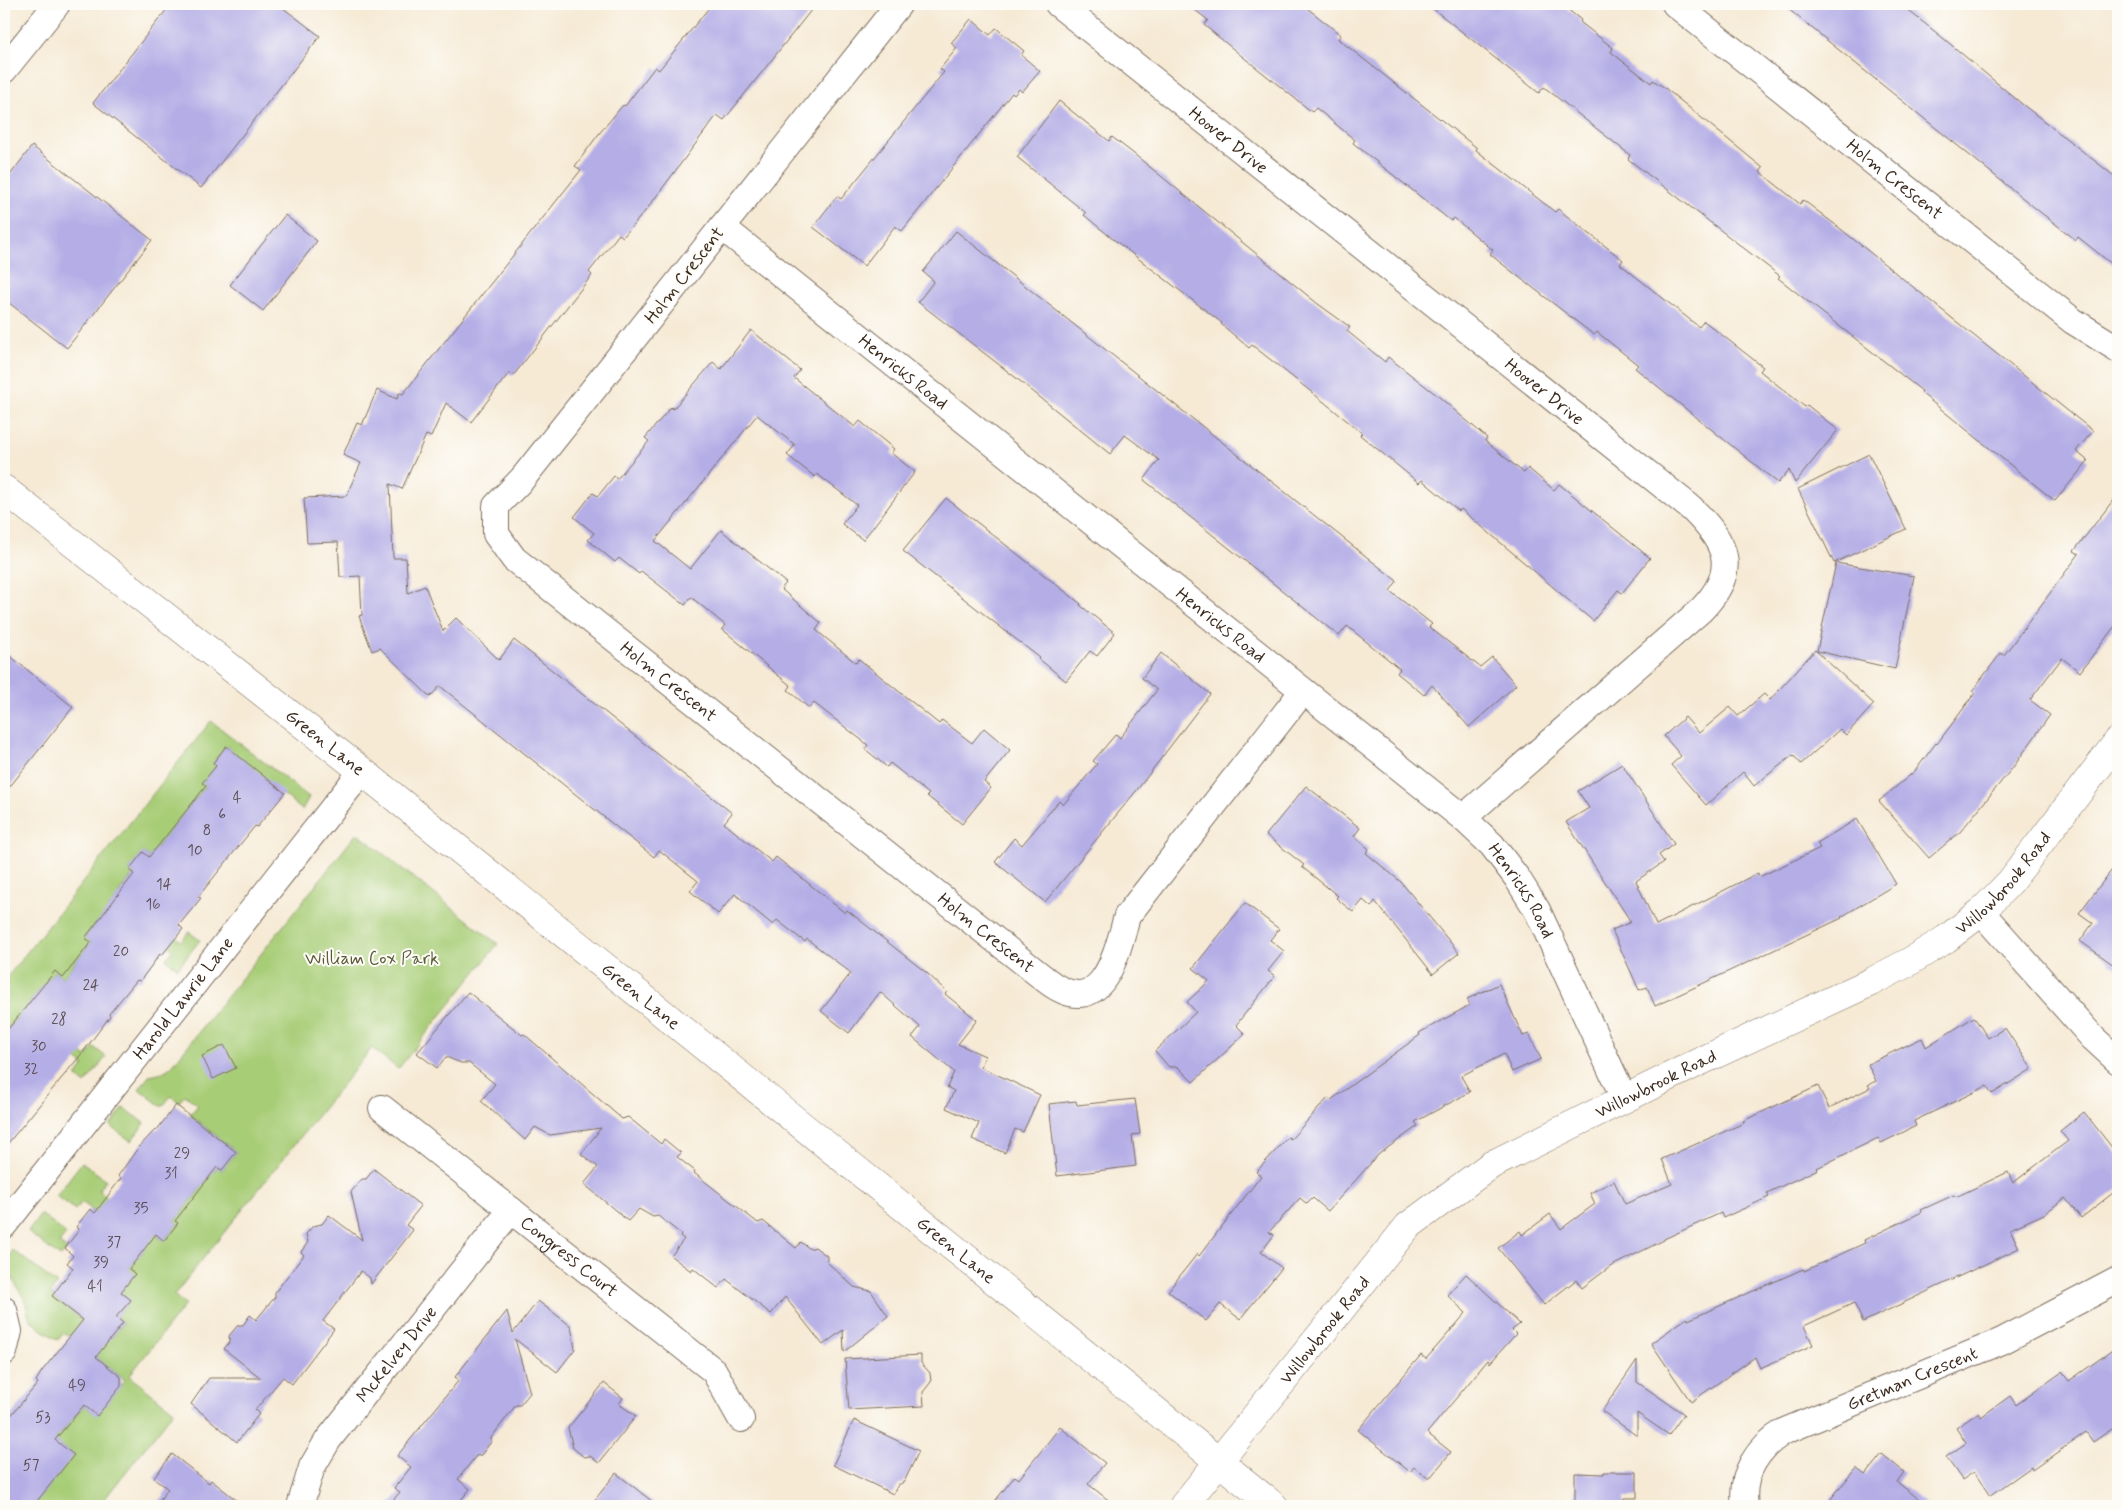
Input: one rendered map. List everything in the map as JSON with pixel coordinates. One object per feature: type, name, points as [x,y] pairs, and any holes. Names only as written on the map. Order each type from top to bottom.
[{"type":"street","points":[[4,70],[57,4]]},
{"type":"street","name":"Holm Crescent","points":[[899,4],[523,478],[496,506],[496,534],[514,560],[1059,990],[1080,995],[1094,988],[1108,975],[1116,959],[1127,916],[1303,691]]},
{"type":"street","name":"Hoover Drive","points":[[1058,4],[1691,508],[1706,522],[1723,549],[1725,566],[1722,581],[1714,596],[1687,623],[1463,818]]},
{"type":"street","name":"Holm Crescent","points":[[1675,4],[2073,321],[2118,349]]},
{"type":"street","name":"Henricks Road","points":[[722,227],[1463,818],[1492,845],[1517,878],[1536,910],[1624,1098]]},
{"type":"street","name":"Green Lane","points":[[4,489],[362,771],[1274,1506]]},
{"type":"street","name":"Willowbrook Road","points":[[1183,1506],[1408,1226],[1491,1164],[1624,1098],[1909,962],[1946,939],[1981,912],[2010,882],[2118,741]]},
{"type":"street","name":"Harold Lawrie Lane","points":[[4,1225],[362,771]]},
{"type":"street","points":[[1981,912],[2093,1038],[2118,1061]]},
{"type":"street","name":"Congress Court","points":[[382,1108],[714,1371],[741,1419]]},
{"type":"street","name":"McKelvey Drive","points":[[300,1506],[312,1467],[328,1440],[511,1210]]},
{"type":"street","name":"Gretman Crescent","points":[[1744,1506],[1745,1484],[1755,1457],[1774,1437],[1784,1430],[2002,1342],[2118,1280]]},
{"type":"street","points":[[4,1310],[9,1331],[4,1352]]},
{"type":"green space","points":[[211,721],[309,797],[302,810],[226,746],[213,763],[216,766],[203,783],[206,786],[149,857],[143,853],[129,870],[134,874],[119,892],[181,941],[189,932],[200,940],[178,968],[166,959],[173,950],[114,902],[85,937],[91,942],[63,978],[55,971],[26,1007],[86,1057],[94,1047],[106,1057],[85,1084],[76,1076],[84,1065],[19,1015],[4,1034],[4,981]]},
{"type":"green space","name":"William Cox Park","points":[[357,833],[498,944],[398,1069],[372,1048],[174,1295],[185,1305],[129,1376],[174,1411],[99,1506],[33,1506],[73,1455],[55,1440],[84,1405],[97,1415],[125,1380],[70,1336],[64,1333],[58,1340],[32,1321],[24,1299],[11,1276],[8,1264],[9,1257],[13,1250],[57,1284],[51,1292],[52,1296],[109,1341],[123,1323],[116,1317],[130,1300],[121,1292],[129,1269],[143,1251],[82,1202],[75,1210],[56,1196],[82,1162],[106,1180],[99,1190],[164,1241],[178,1223],[175,1221],[217,1167],[222,1170],[236,1152],[190,1115],[198,1105],[185,1095],[179,1102],[171,1096],[162,1107],[139,1089],[150,1075],[163,1072],[171,1067]]},
{"type":"green space","points":[[124,1108],[145,1123],[131,1141],[110,1126]]},
{"type":"green space","points":[[41,1214],[66,1234],[59,1243],[67,1249],[60,1257],[28,1232]]},
{"type":"building","points":[[171,4],[278,4],[320,36],[201,188],[93,103]]},
{"type":"building","points":[[712,4],[816,4],[724,120],[717,115],[647,209],[623,237],[619,234],[589,272],[592,275],[513,376],[509,373],[471,422],[446,403],[431,437],[426,435],[402,489],[390,484],[393,558],[406,558],[408,593],[425,586],[443,631],[456,618],[499,660],[514,640],[732,813],[724,823],[772,862],[776,857],[845,913],[847,910],[928,974],[947,992],[945,994],[977,1020],[958,1044],[985,1056],[981,1067],[1040,1095],[1023,1132],[1015,1129],[1005,1153],[972,1139],[979,1123],[946,1108],[954,1091],[947,1087],[954,1072],[912,1037],[920,1027],[880,992],[849,1033],[821,1011],[851,973],[807,939],[805,942],[777,920],[773,925],[735,894],[718,914],[690,891],[698,881],[659,850],[654,857],[440,686],[430,697],[380,648],[372,651],[359,616],[362,615],[360,576],[340,577],[338,542],[307,543],[304,498],[346,496],[361,463],[343,455],[357,423],[362,425],[377,390],[397,399],[399,393],[403,394],[581,170],[575,166],[598,135],[623,105],[625,106],[655,67],[659,70]]},
{"type":"building","points":[[1187,4],[1302,4],[1341,35],[1338,39],[1477,148],[1476,150],[1555,212],[1558,209],[1623,260],[1620,264],[1699,327],[1704,321],[1763,367],[1760,371],[1805,407],[1807,405],[1838,430],[1795,483],[1789,470],[1778,483],[1635,368],[1638,365],[1597,332],[1594,335],[1501,263],[1490,254],[1493,250],[1454,218],[1451,221],[1353,143],[1355,140],[1316,108],[1312,112],[1238,53],[1204,25],[1208,20]]},
{"type":"building","points":[[1427,4],[1561,4],[1613,48],[1611,52],[1651,83],[1653,80],[1665,88],[1763,168],[1760,172],[1800,204],[1803,200],[1837,226],[2093,431],[2076,451],[2088,461],[2055,501],[1921,393],[1922,391],[1778,278],[1780,276],[1628,159],[1630,155],[1544,87],[1539,93]]},
{"type":"building","points":[[1782,4],[1900,4],[2022,104],[2118,179],[2118,269],[2078,237],[2076,240],[2040,212]]},
{"type":"building","points":[[971,19],[990,35],[996,28],[1024,51],[1021,55],[1040,71],[1022,92],[1019,89],[1014,95],[1012,93],[902,231],[895,226],[864,266],[813,227],[837,196],[841,199],[944,72],[940,69],[957,48],[951,43]]},
{"type":"building","points":[[1059,101],[1109,141],[1112,137],[1134,154],[1318,304],[1350,327],[1347,331],[1385,362],[1388,357],[1438,396],[1487,438],[1485,441],[1524,473],[1528,468],[1554,490],[1559,484],[1650,558],[1622,593],[1618,590],[1593,621],[1461,509],[1459,511],[1422,480],[1419,483],[1360,435],[1362,433],[1324,402],[1252,345],[1249,348],[1222,323],[1113,239],[1084,215],[1086,213],[1017,157]]},
{"type":"building","points":[[32,146],[152,240],[67,348],[4,299],[4,183]]},
{"type":"building","points":[[285,215],[317,241],[263,311],[230,285]]},
{"type":"building","points":[[956,231],[1397,581],[1390,591],[1432,624],[1429,627],[1480,667],[1492,657],[1516,685],[1469,727],[1432,685],[1424,695],[1397,673],[1400,669],[1347,626],[1339,636],[1144,480],[1159,460],[1125,435],[1110,454],[918,302],[934,281],[923,272]]},
{"type":"building","points":[[751,330],[800,370],[794,378],[855,427],[860,421],[894,449],[891,453],[915,472],[863,540],[842,524],[857,505],[817,474],[815,477],[787,455],[795,445],[757,415],[655,541],[690,569],[721,530],[786,583],[781,589],[821,623],[816,630],[856,663],[859,659],[939,724],[942,720],[972,743],[984,728],[1010,750],[984,782],[991,788],[962,824],[927,796],[929,794],[890,763],[887,767],[865,749],[868,745],[814,703],[809,708],[788,690],[791,686],[722,629],[725,625],[691,597],[685,605],[641,571],[639,574],[619,558],[615,562],[588,540],[594,533],[574,517],[593,493],[598,496],[614,476],[617,479],[649,441],[645,438],[671,407],[673,409],[713,362],[721,369]]},
{"type":"building","points":[[1869,454],[1906,529],[1834,563],[1798,489]]},
{"type":"building","points":[[2118,494],[2118,622],[2080,672],[2062,658],[2030,700],[2050,715],[2014,766],[1960,832],[1929,858],[1879,801],[1915,771],[1937,744],[1975,693],[1972,691],[2001,653],[2004,655],[2079,554],[2074,551]]},
{"type":"building","points":[[946,498],[1115,633],[1097,656],[1090,651],[1066,681],[1040,658],[903,551]]},
{"type":"building","points":[[1836,563],[1914,576],[1895,669],[1817,651]]},
{"type":"building","points":[[1815,650],[1874,704],[1846,735],[1840,729],[1801,764],[1793,755],[1754,786],[1743,772],[1706,805],[1671,765],[1681,756],[1664,736],[1685,717],[1699,733],[1730,707],[1738,716],[1764,694],[1770,700]]},
{"type":"building","points":[[4,651],[73,707],[4,794]]},
{"type":"building","points":[[1161,653],[1210,694],[1137,790],[1045,902],[995,862],[1014,838],[1022,845],[1059,801],[1063,805],[1097,764],[1093,761],[1116,734],[1120,738],[1157,690],[1142,678]]},
{"type":"building","points":[[226,746],[285,793],[257,827],[255,826],[198,897],[201,898],[179,925],[183,929],[162,955],[160,954],[140,981],[137,980],[109,1014],[110,1016],[84,1051],[4,1148],[4,1034],[55,971],[63,978],[91,942],[85,938],[134,874],[129,870],[143,852],[149,857],[206,786],[202,783],[216,766],[213,763]]},
{"type":"building","points":[[1622,764],[1674,844],[1659,855],[1664,862],[1636,881],[1656,925],[1758,873],[1759,877],[1820,848],[1817,843],[1857,819],[1896,884],[1842,918],[1655,1006],[1647,987],[1639,990],[1612,930],[1631,922],[1566,822],[1589,808],[1578,791]]},
{"type":"building","points":[[1306,786],[1360,828],[1354,836],[1369,849],[1366,853],[1401,882],[1459,953],[1433,974],[1375,901],[1371,907],[1363,900],[1353,912],[1336,898],[1338,896],[1302,867],[1304,865],[1266,835]]},
{"type":"building","points":[[2118,862],[2118,968],[2080,941],[2093,923],[2079,913]]},
{"type":"building","points":[[1245,903],[1279,929],[1270,940],[1284,951],[1268,971],[1275,976],[1236,1025],[1245,1034],[1193,1082],[1178,1067],[1169,1067],[1155,1051],[1196,1012],[1187,1002],[1209,981],[1193,968]]},
{"type":"building","points":[[1499,984],[1523,1036],[1529,1034],[1541,1059],[1512,1072],[1504,1054],[1461,1076],[1470,1092],[1415,1122],[1418,1126],[1379,1154],[1328,1211],[1313,1198],[1307,1204],[1300,1198],[1269,1232],[1274,1235],[1261,1252],[1282,1268],[1240,1319],[1220,1304],[1206,1321],[1168,1291],[1197,1254],[1199,1256],[1261,1176],[1256,1172],[1288,1137],[1291,1139],[1328,1098],[1331,1100],[1420,1035],[1419,1033],[1470,1005],[1467,999]]},
{"type":"building","points":[[468,992],[522,1035],[524,1034],[622,1119],[628,1117],[661,1144],[664,1139],[681,1153],[677,1157],[695,1171],[694,1173],[758,1223],[763,1221],[796,1248],[801,1242],[810,1249],[815,1247],[827,1256],[827,1262],[854,1287],[871,1291],[888,1316],[844,1352],[843,1330],[823,1345],[785,1297],[771,1314],[726,1279],[718,1288],[693,1268],[691,1271],[671,1256],[684,1239],[680,1236],[681,1234],[658,1216],[653,1217],[639,1209],[628,1221],[584,1184],[598,1167],[581,1154],[601,1128],[550,1135],[535,1127],[525,1140],[481,1101],[495,1084],[469,1063],[461,1063],[446,1057],[437,1068],[417,1053]]},
{"type":"building","points":[[1974,1017],[1988,1038],[2005,1028],[2032,1069],[1992,1094],[1987,1086],[1914,1121],[1916,1126],[1881,1143],[1878,1138],[1767,1193],[1769,1197],[1723,1218],[1721,1213],[1664,1239],[1610,1267],[1582,1288],[1576,1280],[1544,1305],[1498,1248],[1520,1231],[1522,1235],[1550,1214],[1561,1229],[1595,1204],[1590,1193],[1614,1181],[1625,1204],[1672,1184],[1662,1159],[1744,1123],[1743,1121],[1818,1086],[1829,1108],[1870,1088],[1868,1085],[1876,1081],[1868,1064],[1922,1038],[1926,1047]]},
{"type":"building","points":[[224,1045],[236,1068],[213,1079],[202,1056]]},
{"type":"building","points":[[1135,1099],[1140,1134],[1132,1135],[1136,1166],[1057,1176],[1049,1104],[1076,1101],[1077,1105]]},
{"type":"building","points":[[176,1105],[236,1152],[222,1170],[217,1167],[175,1221],[178,1223],[164,1241],[156,1234],[129,1269],[135,1274],[121,1292],[131,1300],[116,1317],[123,1323],[96,1357],[121,1377],[121,1386],[97,1416],[84,1405],[55,1440],[74,1455],[33,1506],[4,1506],[4,1424],[38,1383],[36,1381],[42,1371],[83,1320],[52,1296],[73,1268],[67,1263],[73,1256],[65,1248],[79,1230],[76,1227],[90,1209],[95,1213],[121,1178],[118,1176],[138,1148],[156,1131]]},
{"type":"building","points":[[2084,1112],[2118,1155],[2118,1189],[2081,1218],[2065,1198],[2044,1214],[2010,1229],[2019,1248],[1863,1322],[1854,1303],[1804,1326],[1813,1345],[1760,1368],[1755,1357],[1691,1402],[1651,1343],[1687,1318],[1688,1320],[1865,1243],[1864,1240],[1954,1195],[1956,1197],[2008,1172],[2013,1183],[2068,1141],[2060,1131]]},
{"type":"building","points":[[374,1169],[421,1206],[406,1225],[413,1230],[371,1284],[370,1278],[361,1271],[323,1321],[334,1329],[292,1384],[283,1377],[255,1410],[259,1414],[237,1442],[191,1404],[209,1378],[261,1378],[224,1349],[230,1341],[229,1336],[238,1325],[243,1325],[250,1315],[256,1320],[275,1297],[275,1292],[304,1255],[301,1252],[308,1242],[306,1234],[313,1226],[322,1224],[329,1215],[362,1240],[351,1192]]},
{"type":"building","points":[[1466,1274],[1520,1324],[1512,1330],[1516,1334],[1490,1363],[1488,1360],[1427,1433],[1451,1452],[1429,1479],[1414,1467],[1410,1472],[1358,1430],[1421,1355],[1426,1359],[1466,1313],[1447,1295]]},
{"type":"building","points":[[538,1301],[571,1326],[575,1349],[557,1372],[515,1339],[530,1393],[520,1405],[516,1405],[491,1438],[491,1442],[481,1455],[476,1456],[458,1479],[470,1489],[456,1506],[388,1506],[400,1492],[394,1488],[411,1467],[397,1456],[459,1380],[455,1377],[507,1311],[513,1333]]},
{"type":"building","points":[[2118,1346],[2118,1425],[2093,1442],[2086,1432],[2032,1470],[2031,1467],[1990,1496],[1974,1472],[1962,1480],[1946,1457],[1966,1443],[1956,1428],[1978,1413],[1981,1417],[2010,1396],[2016,1405],[2062,1372],[2069,1381]]},
{"type":"building","points":[[921,1355],[921,1363],[930,1373],[931,1382],[923,1392],[924,1406],[849,1410],[845,1359]]},
{"type":"building","points":[[1637,1360],[1637,1382],[1684,1414],[1669,1435],[1637,1413],[1637,1436],[1602,1411]]},
{"type":"building","points":[[604,1383],[623,1398],[619,1404],[636,1416],[599,1463],[590,1456],[584,1457],[573,1448],[568,1428]]},
{"type":"building","points":[[854,1420],[919,1451],[904,1482],[898,1485],[893,1494],[833,1465]]},
{"type":"building","points":[[1060,1427],[1105,1463],[1088,1484],[1116,1506],[991,1506],[1015,1476],[1019,1479]]},
{"type":"building","points":[[172,1454],[209,1483],[211,1480],[244,1506],[155,1506],[168,1489],[154,1478]]},
{"type":"building","points":[[1882,1454],[1904,1472],[1897,1482],[1928,1506],[1825,1506],[1856,1468],[1865,1475]]},
{"type":"building","points":[[1604,1472],[1637,1472],[1637,1498],[1624,1498],[1624,1506],[1575,1506],[1575,1473],[1604,1474]]},
{"type":"building","points":[[616,1473],[658,1506],[590,1506]]}]
